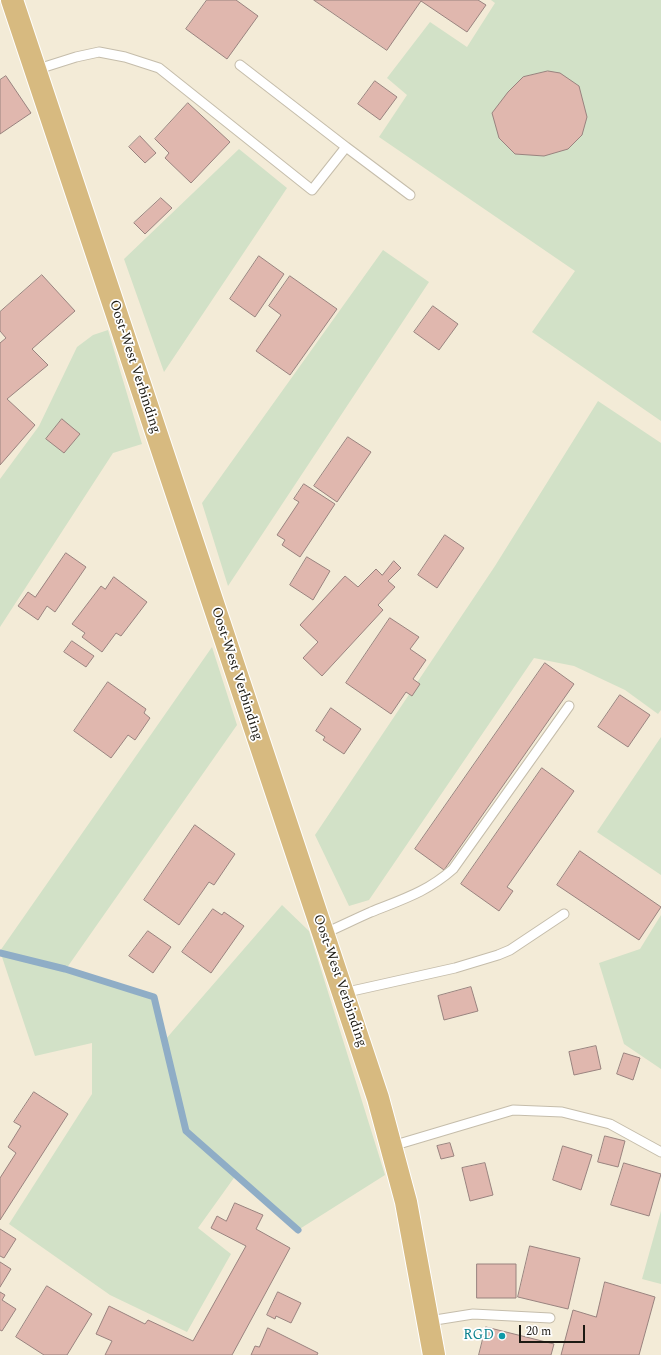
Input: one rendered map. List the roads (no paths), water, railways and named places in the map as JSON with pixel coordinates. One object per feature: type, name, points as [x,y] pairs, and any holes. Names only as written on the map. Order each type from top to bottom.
[{"type":"main road","name":"Oost-West Verbinding","points":[[12,0],[343,993],[392,1146],[406,1202],[434,1355]]},
{"type":"lane","points":[[35,70],[76,57],[99,52],[125,57],[159,68],[312,190],[346,147]]},
{"type":"lane","points":[[240,65],[410,195]]},
{"type":"lane","points":[[323,934],[424,891],[438,882],[453,869],[568,706]]},
{"type":"lane","points":[[343,993],[455,968],[498,956],[510,950],[564,914]]},
{"type":"lane","points":[[392,1146],[513,1110],[562,1112],[610,1124],[661,1152]]},
{"type":"lane","points":[[429,1322],[472,1314],[550,1318]]},
{"type":"waterway","points":[[0,953],[65,969],[154,997],[186,1131],[298,1230]]},
{"type":"place","name":"RGD","points":[[502,1336]]}]
